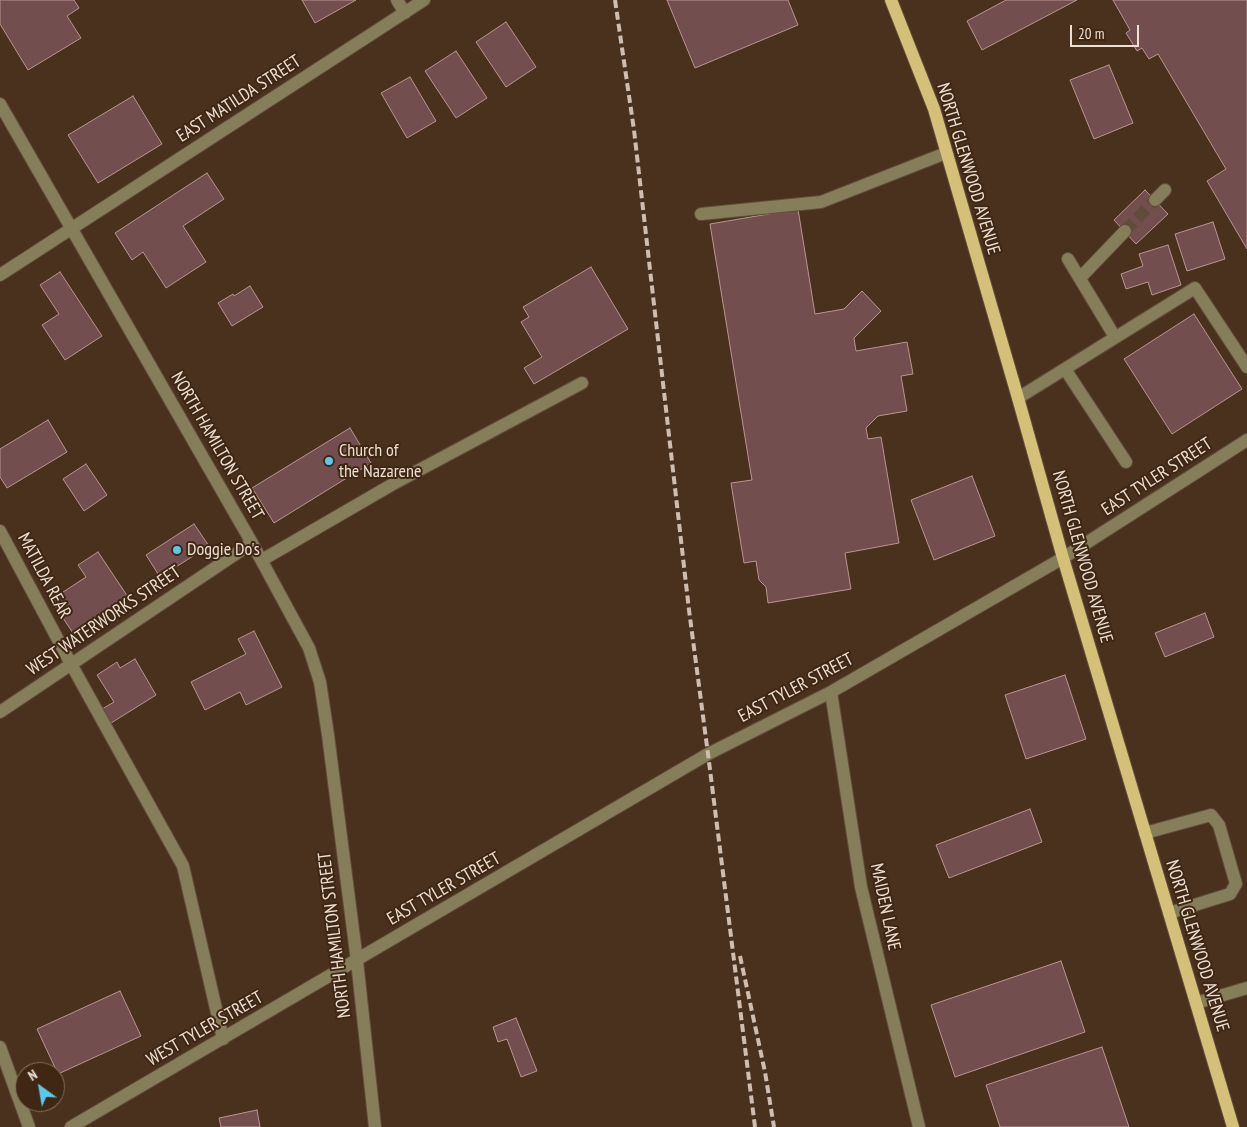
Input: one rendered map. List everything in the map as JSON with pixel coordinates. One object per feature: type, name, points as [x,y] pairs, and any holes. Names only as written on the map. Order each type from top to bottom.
[{"type":"main road","name":"NORTH GLENWOOD AVENUE","points":[[891,0],[934,109],[1063,558],[1233,1127]]},
{"type":"street","points":[[397,0],[405,13]]},
{"type":"street","name":"EAST MATILDA STREET","points":[[0,275],[424,0]]},
{"type":"street","name":"NORTH HAMILTON STREET","points":[[0,104],[262,560],[309,648],[320,682],[357,960],[375,1127]]},
{"type":"street","points":[[701,214],[822,202],[946,153]]},
{"type":"street","points":[[1155,200],[1165,190]]},
{"type":"street","points":[[1080,278],[1125,231]]},
{"type":"street","points":[[1068,259],[1114,337]]},
{"type":"street","points":[[1018,398],[1195,288],[1247,367]]},
{"type":"street","points":[[1065,369],[1126,462]]},
{"type":"street","points":[[262,560],[392,484],[582,383]]},
{"type":"street","name":"EAST TYLER STREET","points":[[357,960],[708,754],[831,692],[1063,558],[1247,440]]},
{"type":"street","name":"MATILDA REAR","points":[[0,531],[183,866],[223,1038]]},
{"type":"street","name":"WEST WATERWORKS STREET","points":[[0,712],[252,543]]},
{"type":"street","name":"MAIDEN LANE","points":[[831,692],[861,887],[918,1127]]},
{"type":"street","points":[[1145,833],[1211,815],[1219,824],[1236,884],[1230,894],[1169,913]]},
{"type":"street","name":"WEST TYLER STREET","points":[[71,1127],[357,960]]},
{"type":"street","points":[[1196,1003],[1247,988]]},
{"type":"street","points":[[0,1047],[29,1127]]},
{"type":"building","points":[[0,0],[74,0],[79,8],[67,16],[81,38],[28,70],[0,24]]},
{"type":"building","points":[[302,0],[356,0],[315,23]]},
{"type":"building","points":[[667,0],[788,0],[798,25],[695,68]]},
{"type":"building","points":[[1006,0],[1077,0],[982,50],[967,21]]},
{"type":"building","points":[[1113,0],[1247,0],[1247,249],[1207,181],[1226,169],[1158,54],[1149,59],[1142,48],[1137,51],[1126,33],[1130,30]]},
{"type":"building","points":[[506,22],[536,67],[506,87],[476,42]]},
{"type":"building","points":[[456,51],[487,98],[456,118],[425,71]]},
{"type":"building","points":[[1109,65],[1133,123],[1094,139],[1070,80]]},
{"type":"building","points":[[410,77],[436,121],[407,138],[381,93]]},
{"type":"building","points":[[133,96],[162,144],[98,183],[68,135]]},
{"type":"building","points":[[207,173],[224,199],[183,226],[206,262],[166,288],[143,252],[132,260],[115,233]]},
{"type":"building","points":[[1145,190],[1168,214],[1136,244],[1114,220]]},
{"type":"building","points":[[798,209],[815,314],[844,309],[862,291],[881,311],[854,338],[856,351],[907,342],[913,374],[901,376],[907,411],[878,416],[866,428],[868,439],[881,437],[899,543],[845,553],[851,589],[768,603],[766,587],[759,580],[756,561],[744,563],[731,483],[752,480],[710,224]]},
{"type":"building","points":[[1213,222],[1225,259],[1187,271],[1175,234]]},
{"type":"building","points":[[1168,245],[1181,285],[1152,295],[1148,282],[1126,289],[1121,274],[1143,266],[1139,254]]},
{"type":"building","points":[[591,267],[628,329],[534,384],[524,368],[542,357],[521,322],[529,317],[523,307]]},
{"type":"building","points":[[60,272],[102,336],[65,360],[42,325],[59,314],[40,285]]},
{"type":"building","points":[[250,286],[263,307],[232,326],[218,303]]},
{"type":"building","points":[[1194,314],[1242,389],[1172,434],[1124,359]]},
{"type":"building","points":[[48,420],[67,452],[7,488],[0,477],[0,449]]},
{"type":"building","points":[[350,428],[371,463],[274,523],[252,488]]},
{"type":"building","points":[[86,464],[107,495],[84,511],[63,479]]},
{"type":"building","points":[[972,476],[995,536],[934,560],[911,500]]},
{"type":"building","name":"Doggie Do's","points":[[194,524],[209,546],[160,577],[146,555]]},
{"type":"building","points":[[98,552],[128,597],[73,633],[51,600],[86,577],[78,565]]},
{"type":"building","points":[[1205,613],[1214,637],[1165,657],[1155,633]]},
{"type":"building","points":[[254,631],[282,687],[246,705],[240,692],[205,710],[191,682],[246,654],[238,639]]},
{"type":"building","points":[[135,659],[156,695],[111,723],[102,709],[114,702],[97,675],[117,662],[120,668]]},
{"type":"building","points":[[1065,675],[1086,739],[1026,759],[1005,695]]},
{"type":"building","points":[[1030,809],[1042,842],[949,878],[936,845]]},
{"type":"building","points":[[1061,961],[1085,1032],[955,1077],[931,1005]]},
{"type":"building","points":[[120,991],[141,1036],[65,1071],[65,1062],[52,1062],[37,1029]]},
{"type":"building","points":[[516,1018],[537,1071],[521,1077],[507,1039],[498,1042],[493,1027]]},
{"type":"building","points":[[1102,1047],[1129,1127],[1000,1127],[986,1085]]},
{"type":"building","points":[[257,1110],[260,1127],[221,1127],[219,1118]]},
{"type":"tunnel","points":[[1125,231],[1155,200]]},
{"type":"railway","points":[[615,0],[634,130],[689,610],[755,1127]]},
{"type":"railway","points":[[740,956],[765,1072],[774,1127]]},
{"type":"place","name":"Church of the Nazarene","points":[[329,461]]},
{"type":"place","name":"Doggie Do's","points":[[177,550]]}]
